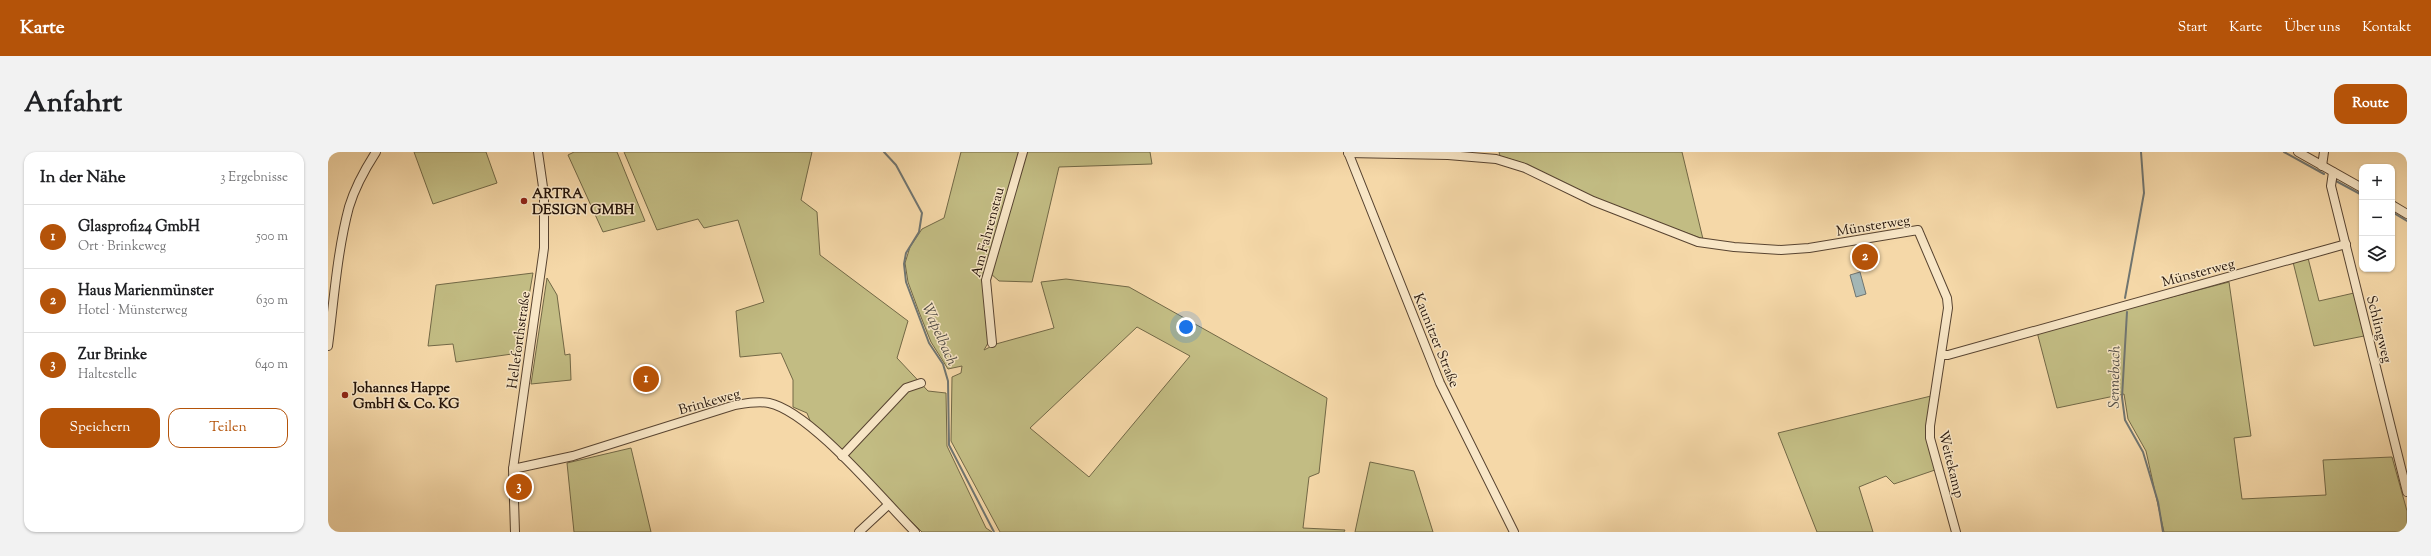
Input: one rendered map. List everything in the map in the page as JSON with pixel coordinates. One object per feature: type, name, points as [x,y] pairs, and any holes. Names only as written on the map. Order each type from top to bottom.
[{"type":"street","points":[[328,346],[341,246],[349,206],[362,175],[376,152]]},
{"type":"street","name":"Helleforthstraße","points":[[516,532],[513,469],[544,248],[544,194],[538,152]]},
{"type":"street","name":"Am Fahrenstau","points":[[992,343],[986,280],[1023,152]]},
{"type":"street","name":"Münsterweg","points":[[1348,152],[1448,155],[1496,159],[1526,168],[1593,201],[1698,242],[1726,246],[1781,250],[1809,248],[1915,229],[1919,232],[1947,298],[1948,308],[1942,355],[1948,355],[2346,244]]},
{"type":"street","name":"Kaunitzer Straße","points":[[1348,152],[1440,383],[1514,532]]},
{"type":"street","points":[[2298,152],[2359,186]]},
{"type":"street","points":[[2322,166],[2324,152]]},
{"type":"street","name":"Schlingweg","points":[[2334,172],[2331,186],[2407,492]]},
{"type":"street","points":[[2395,207],[2407,214]]},
{"type":"street","name":"Weitekamp","points":[[1942,355],[1930,426],[1930,438],[1956,532]]},
{"type":"street","points":[[842,456],[906,388],[921,383]]},
{"type":"street","name":"Brinkeweg","points":[[513,469],[573,456],[716,411],[751,402],[770,404],[801,418],[842,456],[915,532]]},
{"type":"street","points":[[859,532],[888,505]]},
{"type":"shaded area","points":[[414,152],[486,152],[497,183],[433,204]]},
{"type":"shaded area","points":[[574,152],[617,152],[645,221],[603,232],[568,155]]},
{"type":"shaded area","points":[[624,152],[812,152],[801,200],[817,212],[820,255],[908,321],[897,358],[928,391],[946,393],[947,446],[986,528],[992,532],[922,532],[811,423],[807,413],[793,407],[793,380],[781,353],[740,357],[736,311],[764,302],[738,220],[704,228],[698,219],[657,230]]},
{"type":"shaded area","points":[[961,152],[1150,152],[1152,164],[1059,167],[1032,282],[999,281],[990,273],[988,343],[984,350],[996,344],[1054,328],[1041,282],[1066,279],[1129,287],[1327,398],[1319,473],[1309,477],[1303,528],[1345,530],[1344,532],[1000,532],[951,441],[952,377],[961,373],[962,366],[948,369],[931,342],[908,282],[905,263],[910,247],[922,229],[944,218]],"holes":[[[1137,327],[1190,356],[1089,477],[1030,428]]]},
{"type":"shaded area","points":[[1499,152],[1682,152],[1703,239],[1594,199],[1526,164],[1500,156]]},
{"type":"shaded area","points":[[2308,258],[2319,301],[2354,293],[2364,336],[2314,346],[2293,262]]},
{"type":"shaded area","points":[[1860,272],[1866,294],[1856,297],[1850,275]]},
{"type":"shaded area","points":[[533,273],[519,353],[456,362],[453,344],[428,346],[436,285]]},
{"type":"shaded area","points":[[547,278],[557,295],[565,355],[570,354],[571,380],[531,384]]},
{"type":"shaded area","points":[[2229,282],[2251,436],[2234,438],[2242,499],[2326,495],[2323,460],[2392,457],[2407,511],[2407,532],[2164,532],[2146,451],[2128,419],[2124,394],[2057,408],[2037,332]]},
{"type":"shaded area","points":[[1931,396],[1935,470],[1894,484],[1886,476],[1859,487],[1873,532],[1817,532],[1778,433]]},
{"type":"shaded area","points":[[631,448],[651,532],[574,532],[567,463]]},
{"type":"shaded area","points":[[1370,462],[1414,471],[1433,532],[1355,532]]},
{"type":"waterway","name":"Wapelbach","points":[[884,152],[896,165],[922,213],[919,232],[906,253],[904,264],[906,282],[929,343],[943,364],[948,381],[949,445],[994,532]]},
{"type":"waterway","name":"Sennebach","points":[[2125,298],[2144,193],[2141,152]]},
{"type":"waterway","points":[[2284,152],[2324,174]]},
{"type":"waterway","points":[[2336,181],[2359,193]]},
{"type":"waterway","points":[[2395,214],[2407,221]]},
{"type":"waterway","name":"Sennebach","points":[[2127,312],[2122,397],[2125,420],[2143,452],[2158,502],[2163,532]]},
{"type":"place","name":"ARTRA DESIGN GMBH","points":[[524,201]]},
{"type":"place","name":"Haus Marienmünster","points":[[1865,257]]},
{"type":"place","name":"Glasprofi24 GmbH","points":[[646,379]]},
{"type":"place","name":"Johannes Happe GmbH & Co. KG","points":[[345,395]]},
{"type":"place","name":"Zur Brinke","points":[[519,487]]}]
